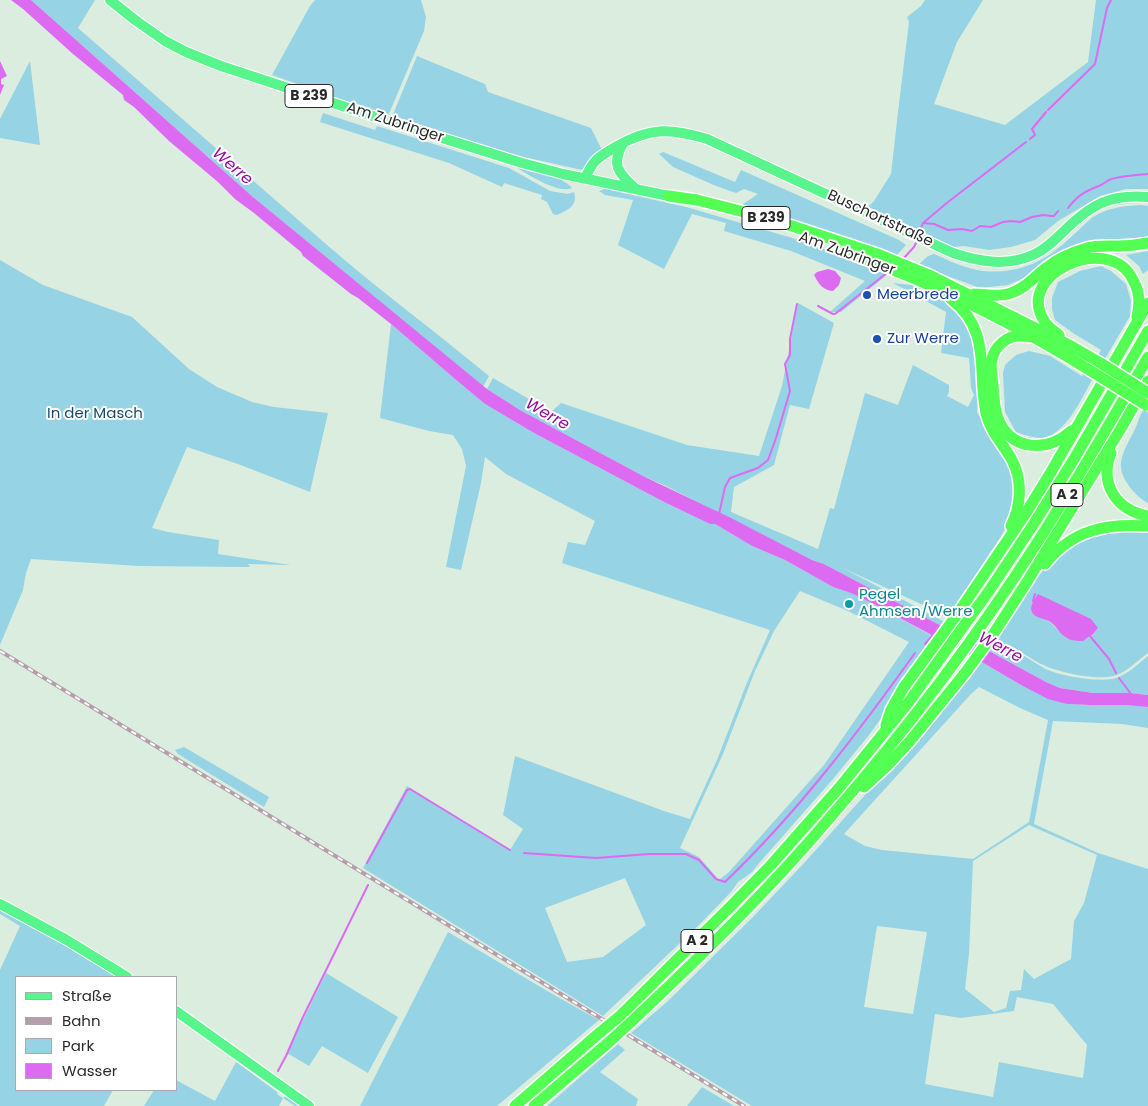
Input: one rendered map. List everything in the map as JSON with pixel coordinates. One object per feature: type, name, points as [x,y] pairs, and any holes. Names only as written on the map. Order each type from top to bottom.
[{"type":"highway","name":"Am Zubringer","points":[[669,196],[697,200],[792,226],[926,280],[968,294],[1071,346],[1147,406]]},
{"type":"highway","points":[[968,294],[990,296],[1010,294],[1057,260],[1087,248],[1148,243]]},
{"type":"highway","points":[[1071,346],[1045,323],[1041,314],[1039,296],[1043,286],[1053,273],[1081,260],[1100,258],[1111,260],[1132,276],[1139,299],[1137,317],[1130,333]]},
{"type":"highway","name":"Am Zubringer","points":[[926,280],[1148,393]]},
{"type":"highway","points":[[926,280],[962,309],[978,336],[986,414],[992,429],[1012,461],[1018,479],[1020,491],[1018,505],[1001,549]]},
{"type":"highway","points":[[884,732],[891,710],[904,688],[956,616],[1051,472],[1148,303]]},
{"type":"highway","name":"A 2","points":[[515,1106],[621,1015],[732,906],[839,788],[908,703],[940,660],[1033,525],[1064,476],[1148,331]]},
{"type":"highway","points":[[1035,337],[1018,336],[1009,338],[995,350],[992,359],[994,405],[1000,423],[1013,438],[1035,446],[1058,441],[1078,425]]},
{"type":"highway","name":"A 2","points":[[534,1106],[608,1043],[733,924],[833,815],[885,753],[979,628],[1036,544],[1070,491],[1148,357]]},
{"type":"highway","points":[[833,815],[887,766],[910,741],[992,636],[1120,430],[1148,381]]},
{"type":"highway","points":[[1120,430],[1109,459],[1108,478],[1110,488],[1119,502],[1128,509],[1137,514],[1148,516]]},
{"type":"highway","points":[[1025,585],[1032,580],[1054,553],[1085,533],[1123,525],[1148,526]]},
{"type":"main road","name":"Am Zubringer","points":[[110,0],[165,41],[220,66],[522,163],[669,196]]},
{"type":"main road","name":"Buschortstraße","points":[[589,179],[606,153],[623,143],[649,132],[684,133],[707,139],[953,253],[987,262],[1013,261],[1036,253],[1046,247],[1077,218],[1101,203],[1124,196],[1148,197]]},
{"type":"main road","points":[[623,143],[618,152],[616,162],[622,175],[636,189]]},
{"type":"main road","points":[[0,904],[65,938],[125,976]]},
{"type":"main road","points":[[178,1013],[309,1106]]},
{"type":"green space","points":[[31,0],[95,0],[78,28],[347,262],[489,376],[483,387],[253,197]]},
{"type":"green space","points":[[315,0],[421,0],[426,17],[424,31],[388,116],[272,75]]},
{"type":"green space","points":[[925,0],[983,0],[957,42],[934,104],[1005,125],[1088,62],[1096,0],[1148,0],[1148,189],[1126,189],[1100,196],[1058,221],[1035,240],[1011,247],[989,250],[964,246],[951,247],[867,208],[874,201],[891,174],[909,22],[907,17],[921,6]]},
{"type":"green space","points":[[417,56],[485,84],[488,92],[591,128],[602,150],[582,170],[493,150],[392,117]]},
{"type":"green space","points":[[30,61],[40,145],[0,138],[0,119]]},
{"type":"green space","points":[[323,113],[375,130],[377,126],[509,168],[550,191],[568,194],[574,192],[575,201],[568,209],[557,215],[553,214],[547,202],[541,199],[542,195],[504,183],[502,187],[449,163],[320,122]]},
{"type":"green space","points":[[663,152],[735,182],[741,170],[899,240],[906,245],[896,256],[839,234],[740,206],[758,194],[744,189],[736,193],[673,167],[659,154]]},
{"type":"green space","points":[[511,164],[553,176],[572,188],[566,189],[550,186]]},
{"type":"green space","points":[[605,189],[686,207],[806,242],[888,274],[841,312],[830,312],[865,281],[791,251],[724,231],[726,223],[692,214],[664,269],[618,245],[633,200],[605,195],[599,191]]},
{"type":"green space","points":[[1148,206],[1148,237],[1137,240],[1096,240],[1078,245],[1043,263],[1031,275],[1008,285],[980,288],[918,265],[928,256],[934,254],[977,270],[997,272],[1017,269],[1045,258],[1098,214],[1116,208]]},
{"type":"green space","points":[[1148,251],[1148,270],[1143,274],[1139,266],[1126,255]]},
{"type":"green space","name":"In der Masch","points":[[0,260],[43,285],[132,317],[189,369],[217,387],[252,402],[274,407],[328,413],[310,492],[238,464],[187,447],[152,528],[219,540],[218,554],[291,565],[248,564],[250,567],[139,566],[31,559],[23,590],[0,645]]},
{"type":"green space","points":[[1101,266],[1111,271],[1126,284],[1131,301],[1130,316],[1105,359],[1098,356],[1101,350],[1055,320],[1052,309],[1052,298],[1058,282],[1080,271]]},
{"type":"green space","points":[[893,283],[919,286],[953,306],[963,316],[974,341],[979,395],[977,412],[1003,453],[1013,481],[1012,511],[1006,527],[949,617],[843,568],[945,622],[942,626],[824,564],[812,560],[645,477],[520,410],[487,389],[493,378],[551,412],[561,403],[687,445],[759,456],[782,386],[798,303],[834,323],[809,409],[790,405],[774,465],[734,487],[731,512],[818,549],[830,508],[834,509],[865,393],[898,405],[913,365],[949,385],[947,396],[968,407],[974,395],[971,388],[969,358],[941,353],[946,312]]},
{"type":"green space","points":[[391,324],[485,404],[534,433],[664,502],[710,524],[715,524],[752,546],[785,560],[833,587],[870,602],[934,637],[869,735],[752,872],[738,882],[731,892],[700,924],[603,1016],[363,868],[407,786],[510,850],[523,829],[503,815],[515,756],[690,819],[717,760],[770,630],[562,563],[568,542],[585,545],[595,521],[506,474],[485,457],[461,570],[446,567],[466,466],[462,449],[453,435],[429,431],[380,418]],"holes":[[[800,591],[848,611],[909,642],[824,765],[729,872],[719,880],[699,857],[680,848],[723,754],[755,671],[774,631]],[[625,878],[646,925],[603,957],[567,962],[545,908]]]},
{"type":"green space","points":[[1029,351],[1050,356],[1082,376],[1084,373],[1093,378],[1080,403],[1068,420],[1055,433],[1043,438],[1016,432],[1005,412],[1003,373],[1005,365],[1016,355]]},
{"type":"green space","points":[[1144,409],[1148,413],[1148,503],[1130,488],[1121,467],[1124,452]]},
{"type":"green space","points":[[1121,529],[1148,530],[1148,653],[1129,668],[1109,677],[1089,677],[1066,673],[1039,663],[1010,646],[994,643],[1039,575],[1068,548],[1085,538],[1105,531]],"holes":[[[1048,621],[1098,628],[1087,638],[1074,640],[1065,637]]]},
{"type":"green space","points":[[992,645],[1020,653],[1050,671],[1069,676],[1100,680],[1120,676],[1133,669],[1148,656],[1148,695],[1093,693],[1060,688],[988,650]]},
{"type":"green space","points":[[980,661],[1021,685],[1067,704],[1148,707],[1148,728],[1122,724],[1053,721],[1034,824],[1098,853],[1148,869],[1148,1106],[752,1106],[631,1033],[668,1001],[753,917],[901,758],[961,689]],"holes":[[[979,687],[1048,720],[1029,822],[973,859],[882,850],[865,846],[844,834]],[[1029,825],[1097,855],[1084,903],[1074,921],[1071,959],[1034,979],[1024,969],[1021,990],[1010,991],[1006,1008],[994,1012],[965,989],[969,954],[973,861]],[[877,926],[927,932],[913,1014],[864,1007]],[[1017,997],[1053,1004],[1087,1045],[1083,1078],[999,1062],[993,1097],[925,1084],[935,1014],[961,1018],[1014,1011]]]},
{"type":"green space","points":[[184,747],[269,797],[264,807],[178,754],[175,750]]},
{"type":"green space","points":[[0,910],[61,942],[116,976],[15,976],[15,1091],[112,1091],[104,1106],[0,1106],[0,970],[20,926],[0,914]]},
{"type":"green space","points":[[448,932],[599,1020],[497,1106],[360,1106]]},
{"type":"green space","points":[[326,973],[398,1017],[368,1073],[322,1046],[309,1066],[287,1053]]},
{"type":"green space","points":[[618,1044],[625,1050],[600,1072],[638,1099],[636,1106],[547,1106]]},
{"type":"green space","points":[[236,1062],[283,1098],[279,1106],[144,1106],[153,1091],[178,1091],[178,1081],[215,1101]]},
{"type":"green space","points":[[702,1087],[734,1106],[687,1106]]},
{"type":"green space","points":[[288,1096],[301,1106],[295,1106],[283,1098]]},
{"type":"water","points":[[11,0],[31,0],[253,197],[487,389],[520,410],[645,477],[729,517],[812,560],[824,564],[1046,682],[1060,688],[1093,693],[1148,695],[1148,707],[1067,704],[1048,699],[870,602],[833,587],[785,560],[752,546],[715,524],[710,524],[664,502],[534,433],[485,404],[391,324],[303,256],[301,252],[235,199],[124,100],[123,95]]},
{"type":"water","points":[[0,61],[7,76],[1,79],[1,84],[4,85],[0,95]]},
{"type":"water","points":[[828,269],[835,271],[841,278],[839,285],[833,291],[821,286],[814,275],[817,272]]},
{"type":"water","points":[[1038,594],[1091,619],[1098,628],[1083,641],[1069,639],[1047,620],[1033,614],[1031,610],[1032,605]]},
{"type":"waterway","points":[[1048,110],[1095,64],[1107,8],[1111,0]]},
{"type":"waterway","points":[[1030,139],[1035,135],[1032,129],[1046,112]]},
{"type":"waterway","points":[[919,234],[923,223],[1026,142]]},
{"type":"waterway","points":[[1068,208],[1082,194],[1109,180],[1148,174]]},
{"type":"waterway","points":[[923,223],[934,224],[948,230],[962,229],[972,231],[980,226],[991,227],[1003,222],[1020,222],[1043,215],[1054,216],[1058,211]]},
{"type":"waterway","points":[[903,259],[917,241]]},
{"type":"waterway","points":[[818,306],[835,314],[888,272]]},
{"type":"waterway","points":[[719,514],[725,487],[730,478],[758,468],[768,460],[790,391],[785,364],[790,355],[790,339],[797,304]]},
{"type":"waterway","points":[[1035,594],[1033,601],[1035,603]]},
{"type":"waterway","points":[[925,644],[933,635]]},
{"type":"waterway","points":[[1090,636],[1109,659],[1116,673]]},
{"type":"waterway","points":[[524,853],[596,858],[649,854],[686,854],[699,860],[716,879],[725,882],[777,829],[801,801],[871,713],[915,653]]},
{"type":"waterway","points":[[1119,678],[1131,694]]},
{"type":"waterway","points":[[367,863],[407,790],[410,789],[510,850]]},
{"type":"waterway","points":[[278,1071],[368,885]]},
{"type":"railway","points":[[0,651],[744,1106]]},
{"type":"place","name":"Meerbrede","points":[[867,295]]},
{"type":"place","name":"Zur Werre","points":[[877,339]]},
{"type":"place","name":"Pegel Ahmsen/Werre","points":[[849,604]]},
{"type":"water label","name":"Werre","points":[[232,167]]},
{"type":"water label","name":"Werre","points":[[547,415]]},
{"type":"water label","name":"Werre","points":[[1000,648]]}]
